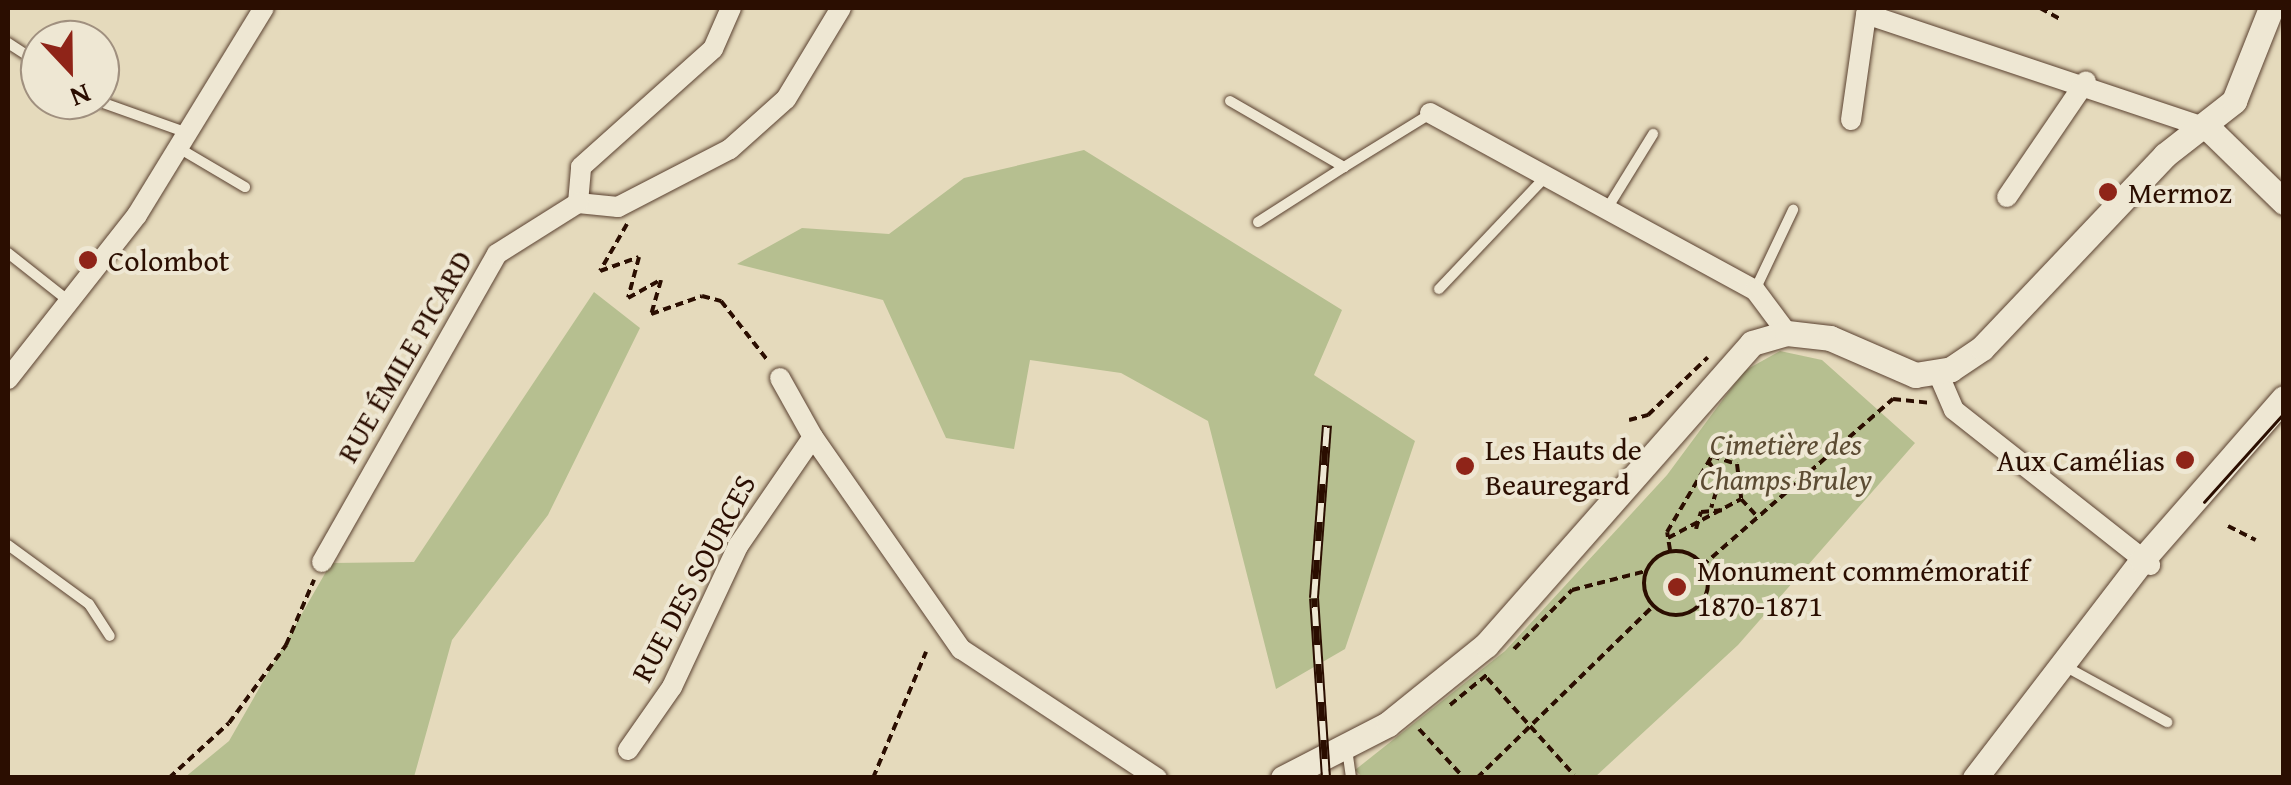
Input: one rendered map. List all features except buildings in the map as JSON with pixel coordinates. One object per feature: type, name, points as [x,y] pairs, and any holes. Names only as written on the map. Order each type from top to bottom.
[{"type":"street","points":[[8,379],[71,303],[264,8]]},
{"type":"street","points":[[731,8],[713,49],[581,167],[578,203],[618,206],[730,149],[772,112],[841,8]]},
{"type":"street","points":[[1283,778],[1347,748],[1486,645],[1736,355],[1787,334],[1830,338],[1915,374],[1938,373],[1982,348],[2166,155],[2209,129],[2234,101],[2271,8]]},
{"type":"street","points":[[1851,120],[1867,11],[2086,81],[2209,129],[2284,202]]},
{"type":"street","points":[[2007,198],[2086,81]]},
{"type":"street","points":[[1430,113],[1548,174],[1754,290],[1787,334]]},
{"type":"street","name":"RUE ÉMILE PICARD","points":[[322,562],[497,254],[578,203]]},
{"type":"street","points":[[1938,373],[1954,410],[2146,562]]},
{"type":"street","points":[[780,378],[813,436],[962,649],[1158,778]]},
{"type":"street","points":[[1988,774],[2146,562],[2284,398]]},
{"type":"street","name":"RUE DES SOURCES","points":[[628,750],[672,687],[738,546],[813,436]]},
{"type":"street","points":[[1988,774],[2070,669],[2146,562]]},
{"type":"lane","points":[[1230,101],[1344,166]]},
{"type":"lane","points":[[120,111],[181,139],[245,187]]},
{"type":"lane","points":[[1258,222],[1430,113]]},
{"type":"lane","points":[[1608,208],[1653,134]]},
{"type":"lane","points":[[1439,290],[1548,174]]},
{"type":"lane","points":[[1754,290],[1794,210]]},
{"type":"lane","points":[[8,253],[71,303]]},
{"type":"lane","points":[[8,545],[89,604],[110,636]]},
{"type":"lane","points":[[2070,669],[2168,722]]},
{"type":"lane","points":[[1347,748],[1351,778]]},
{"type":"path","points":[[2040,8],[2062,20]]},
{"type":"path","points":[[618,206],[628,233],[600,271],[639,258],[628,298],[661,280],[652,314],[702,296],[721,301],[780,378]]},
{"type":"path","points":[[1629,420],[1648,415],[1719,348]]},
{"type":"path","points":[[1702,566],[1893,399],[1930,403]]},
{"type":"path","points":[[1670,552],[1668,538],[1708,461],[1724,456],[1742,476],[1742,499],[1758,517]]},
{"type":"path","points":[[1708,461],[1720,479]]},
{"type":"path","points":[[1720,479],[1742,476]]},
{"type":"path","points":[[1696,530],[1694,520],[1711,508],[1720,479]]},
{"type":"path","points":[[1668,538],[1696,530],[1742,499]]},
{"type":"path","points":[[1711,508],[1725,510]]},
{"type":"path","points":[[2228,526],[2256,540]]},
{"type":"path","points":[[1670,552],[1702,566]]},
{"type":"path","points":[[1507,656],[1572,590],[1646,571],[1670,552]]},
{"type":"path","points":[[168,778],[210,746],[286,645],[322,562]]},
{"type":"path","points":[[1654,605],[1677,615],[1697,607],[1707,590],[1702,566]]},
{"type":"path","points":[[1646,571],[1654,605]]},
{"type":"path","points":[[1476,778],[1654,605]]},
{"type":"path","points":[[873,778],[926,652]]},
{"type":"path","points":[[1444,710],[1496,666]]},
{"type":"path","points":[[1480,671],[1574,775]]},
{"type":"path","points":[[1430,721],[1416,732],[1464,778]]},
{"type":"green space","points":[[1084,150],[1342,310],[1314,375],[1415,441],[1345,649],[1276,689],[1208,421],[1121,373],[1030,360],[1014,449],[946,438],[883,300],[737,264],[802,228],[889,234],[964,178]]},
{"type":"green space","points":[[594,292],[640,328],[548,515],[452,640],[414,777],[184,778],[229,741],[331,563],[414,562]]},
{"type":"green space","name":"Cimetière des Champs Bruley","points":[[1780,351],[1822,360],[1915,443],[1738,645],[1595,777],[1363,778],[1355,770],[1505,651],[1667,475],[1744,371]]},
{"type":"tram line","points":[[2204,502],[2284,413]]},
{"type":"railway","points":[[1326,778],[1314,598],[1327,425]]},
{"type":"place","name":"Mermoz","points":[[2108,192]]},
{"type":"place","name":"Colombot","points":[[88,260]]},
{"type":"place","name":"Aux Camélias","points":[[2185,460]]},
{"type":"place","name":"Les Hauts de Beauregard","points":[[1465,466]]},
{"type":"place","name":"Monument commémoratif 1870-1871","points":[[1677,587]]}]
